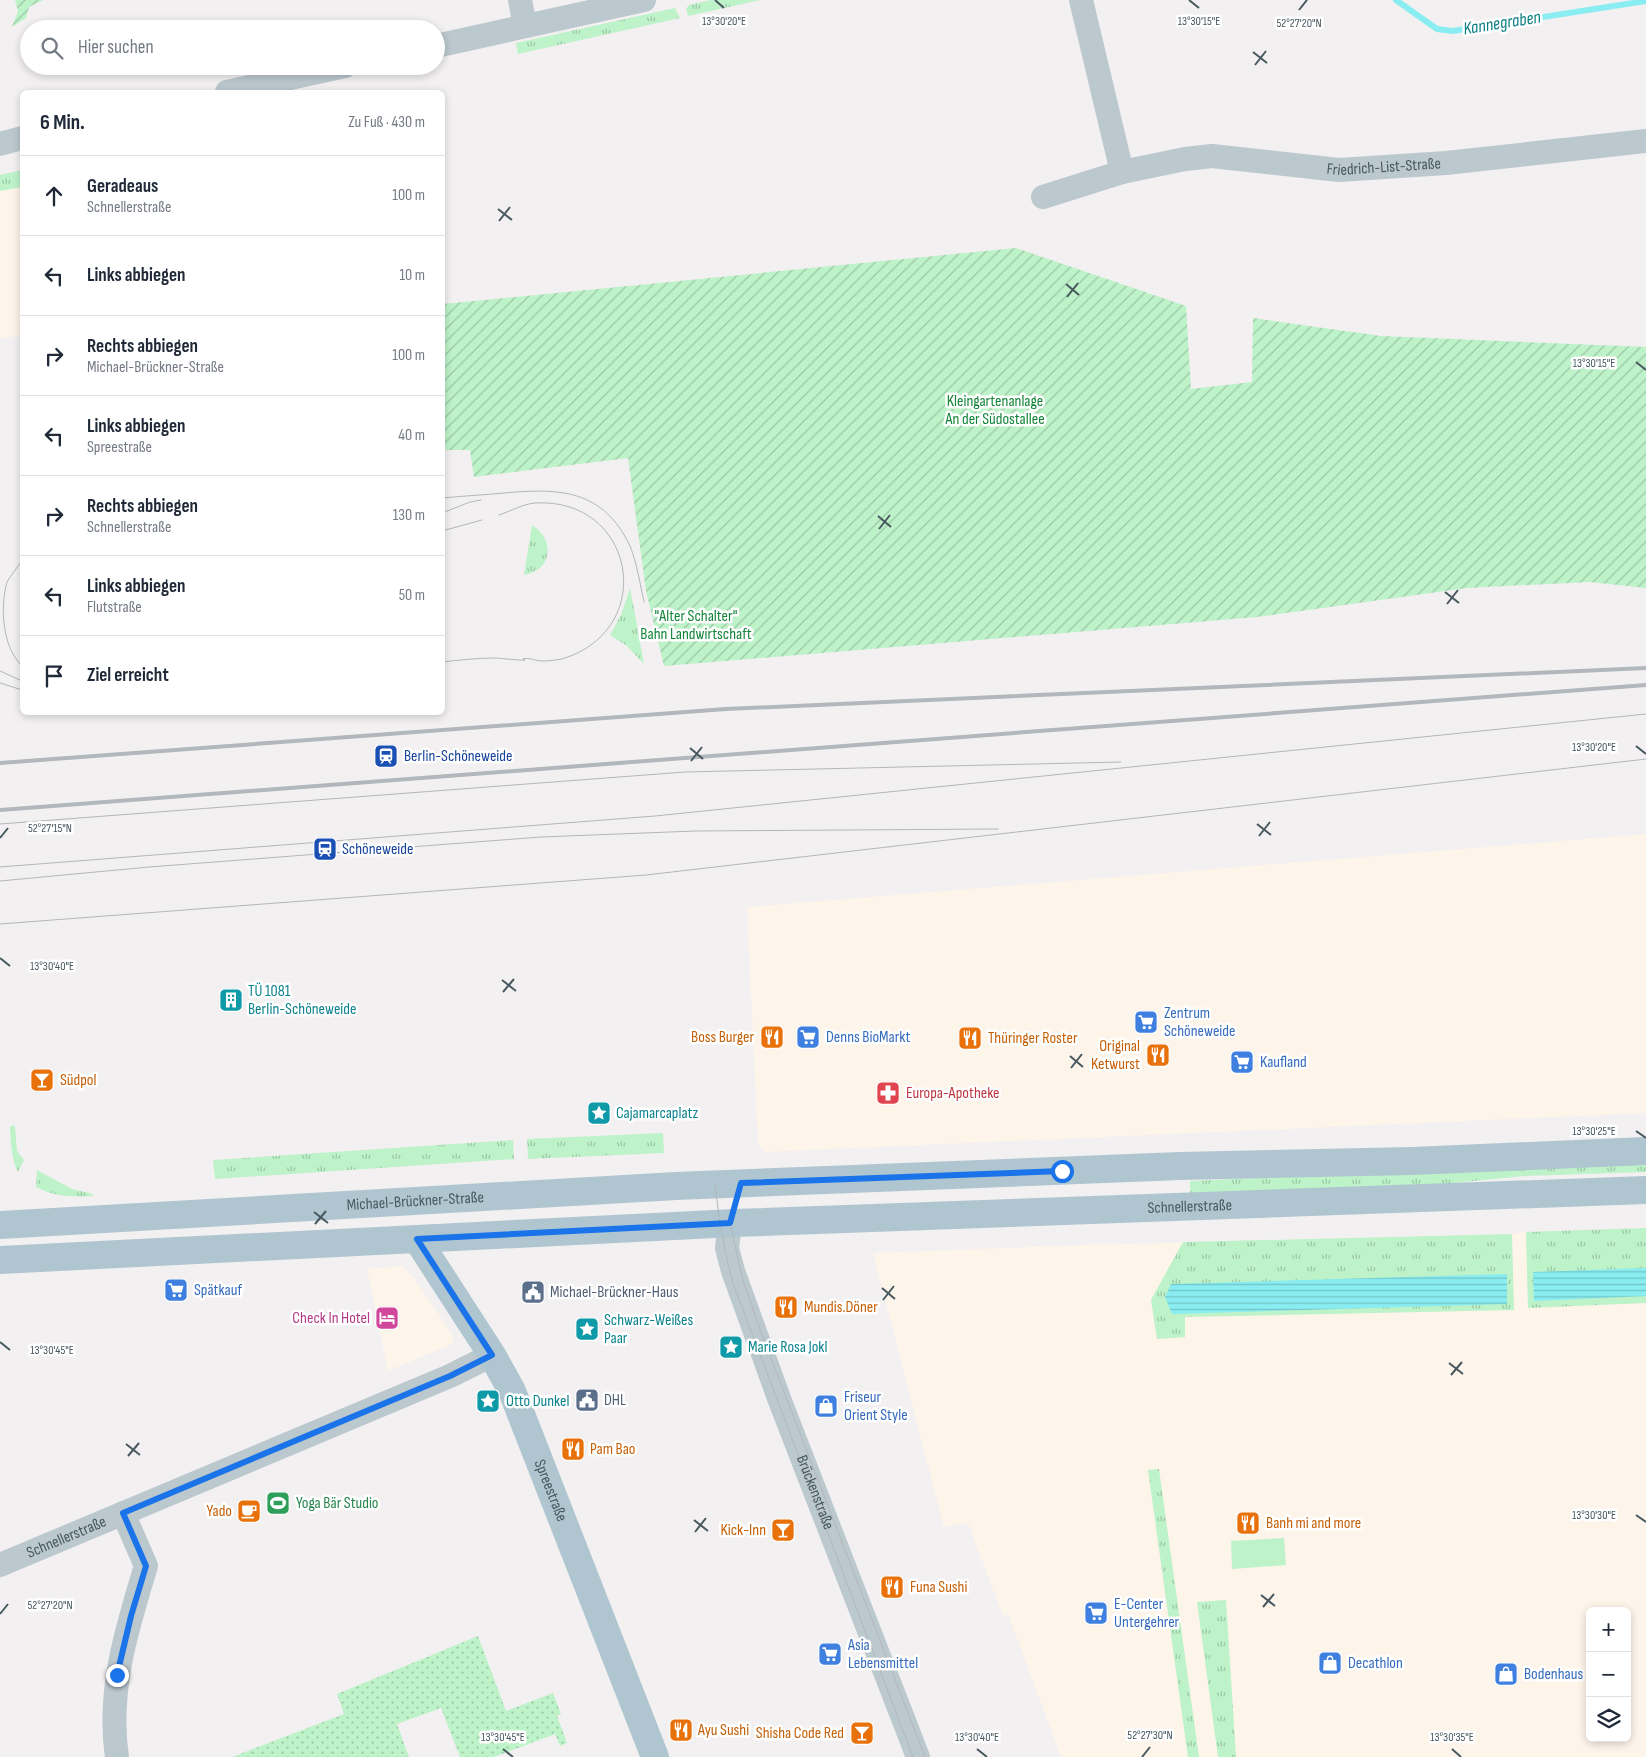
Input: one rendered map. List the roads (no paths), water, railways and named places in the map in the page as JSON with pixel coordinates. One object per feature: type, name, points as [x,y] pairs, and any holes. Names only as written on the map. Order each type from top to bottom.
[{"type":"main road","points":[[0,1232],[1,1260],[732,1223],[741,1183],[1187,1166],[1412,1162],[1646,1151]]},
{"type":"main road","name":"Michael-Brückner-Straße","points":[[0,1225],[741,1183]]},
{"type":"main road","name":"Schnellerstraße","points":[[732,1223],[1646,1190]]},
{"type":"main road","name":"Spreestraße","points":[[417,1239],[492,1355],[514,1396],[655,1757]]},
{"type":"street","points":[[520,0],[525,26]]},
{"type":"street","points":[[445,44],[644,0]]},
{"type":"street","points":[[1081,0],[1122,172]]},
{"type":"street","points":[[236,90],[304,75]]},
{"type":"street","name":"Friedrich-List-Straße","points":[[1042,197],[1122,172],[1185,159],[1212,156],[1339,170],[1446,163],[1646,141]]},
{"type":"street","name":"Brückenstraße","points":[[732,1223],[727,1248],[733,1271],[780,1401],[918,1757]]},
{"type":"street","name":"Schnellerstraße","points":[[0,1565],[450,1376],[492,1355]]},
{"type":"street","points":[[117,1757],[115,1740],[117,1675],[131,1616],[146,1566],[123,1513]]},
{"type":"water","points":[[1646,1268],[1646,1296],[1534,1301],[1533,1272]]},
{"type":"water","points":[[1507,1274],[1507,1304],[1172,1314],[1165,1297],[1171,1284]]},
{"type":"waterway","name":"Kannegraben","points":[[1396,0],[1437,29],[1453,31],[1646,1]]},
{"type":"tram line","points":[[445,498],[543,491],[578,496],[593,503],[607,513],[619,527],[630,546],[644,602]]},
{"type":"tram line","points":[[445,512],[470,502],[481,500]]},
{"type":"tram line","points":[[445,662],[489,658],[523,660],[527,658],[542,661],[562,659],[596,641],[615,618],[623,592],[622,565],[612,540],[594,520],[568,507],[535,503],[499,515]]},
{"type":"tram line","points":[[445,530],[482,520]]},
{"type":"tram line","points":[[20,563],[7,582],[3,615],[10,648],[20,664]]},
{"type":"tram line","points":[[0,671],[20,680]]},
{"type":"tram line","points":[[0,683],[20,689]]},
{"type":"tram line","points":[[0,867],[655,816],[1646,714]]},
{"type":"tram line","points":[[0,924],[646,875],[1646,759]]},
{"type":"tram line","points":[[0,824],[685,772],[1121,762]]},
{"type":"tram line","points":[[0,881],[149,867],[541,837],[695,831],[998,829]]},
{"type":"tram line","points":[[715,1184],[722,1236],[734,1286],[913,1757]]},
{"type":"tram line","points":[[730,1223],[742,1277],[761,1332],[925,1757]]},
{"type":"railway","points":[[0,763],[726,709],[1646,668]]},
{"type":"railway","points":[[0,810],[1646,685]]},
{"type":"place","name":"Berlin-Schöneweide","points":[[386,756]]},
{"type":"place","name":"Schöneweide","points":[[325,849]]},
{"type":"place","name":"TÜ 1081 Berlin-Schöneweide","points":[[231,1000]]},
{"type":"place","name":"Zentrum Schöneweide","points":[[1146,1022]]},
{"type":"place","name":"Boss Burger","points":[[772,1037]]},
{"type":"place","name":"Denns BioMarkt","points":[[808,1037]]},
{"type":"place","name":"Thüringer Roster","points":[[970,1038]]},
{"type":"place","name":"Original Ketwurst","points":[[1158,1055]]},
{"type":"place","name":"Kaufland","points":[[1242,1062]]},
{"type":"place","name":"Südpol","points":[[42,1080]]},
{"type":"place","name":"Europa-Apotheke","points":[[888,1093]]},
{"type":"place","name":"Cajamarcaplatz","points":[[599,1113]]},
{"type":"place","name":"Spätkauf","points":[[176,1290]]},
{"type":"place","name":"Michael-Brückner-Haus","points":[[533,1292]]},
{"type":"place","name":"Mundis.Döner","points":[[786,1307]]},
{"type":"place","name":"Check In Hotel","points":[[387,1318]]},
{"type":"place","name":"Schwarz-Weißes Paar","points":[[587,1329]]},
{"type":"place","name":"Marie Rosa Jokl","points":[[731,1347]]},
{"type":"place","name":"DHL","points":[[587,1400]]},
{"type":"place","name":"Otto Dunkel","points":[[488,1401]]},
{"type":"place","name":"Friseur Orient Style","points":[[826,1406]]},
{"type":"place","name":"Pam Bao","points":[[573,1449]]},
{"type":"place","name":"Yoga Bär Studio","points":[[278,1503]]},
{"type":"place","name":"Yado","points":[[249,1511]]},
{"type":"place","name":"Banh mi and more","points":[[1248,1523]]},
{"type":"place","name":"Kick-Inn","points":[[783,1530]]},
{"type":"place","name":"Funa Sushi","points":[[892,1587]]},
{"type":"place","name":"E-Center Untergehrer","points":[[1096,1613]]},
{"type":"place","name":"Asia Lebensmittel","points":[[830,1654]]},
{"type":"place","name":"Decathlon","points":[[1330,1663]]},
{"type":"place","name":"Bodenhaus","points":[[1506,1674]]},
{"type":"place","name":"Ayu Sushi","points":[[681,1730]]},
{"type":"place","name":"Shisha Code Red","points":[[862,1733]]},
{"type":"park label","name":"Kleingartenanlage An der Südostallee","points":[[995,410]]},
{"type":"park label","name":"\"Alter Schalter\" Bahn Landwirtschaft","points":[[696,625]]}]
